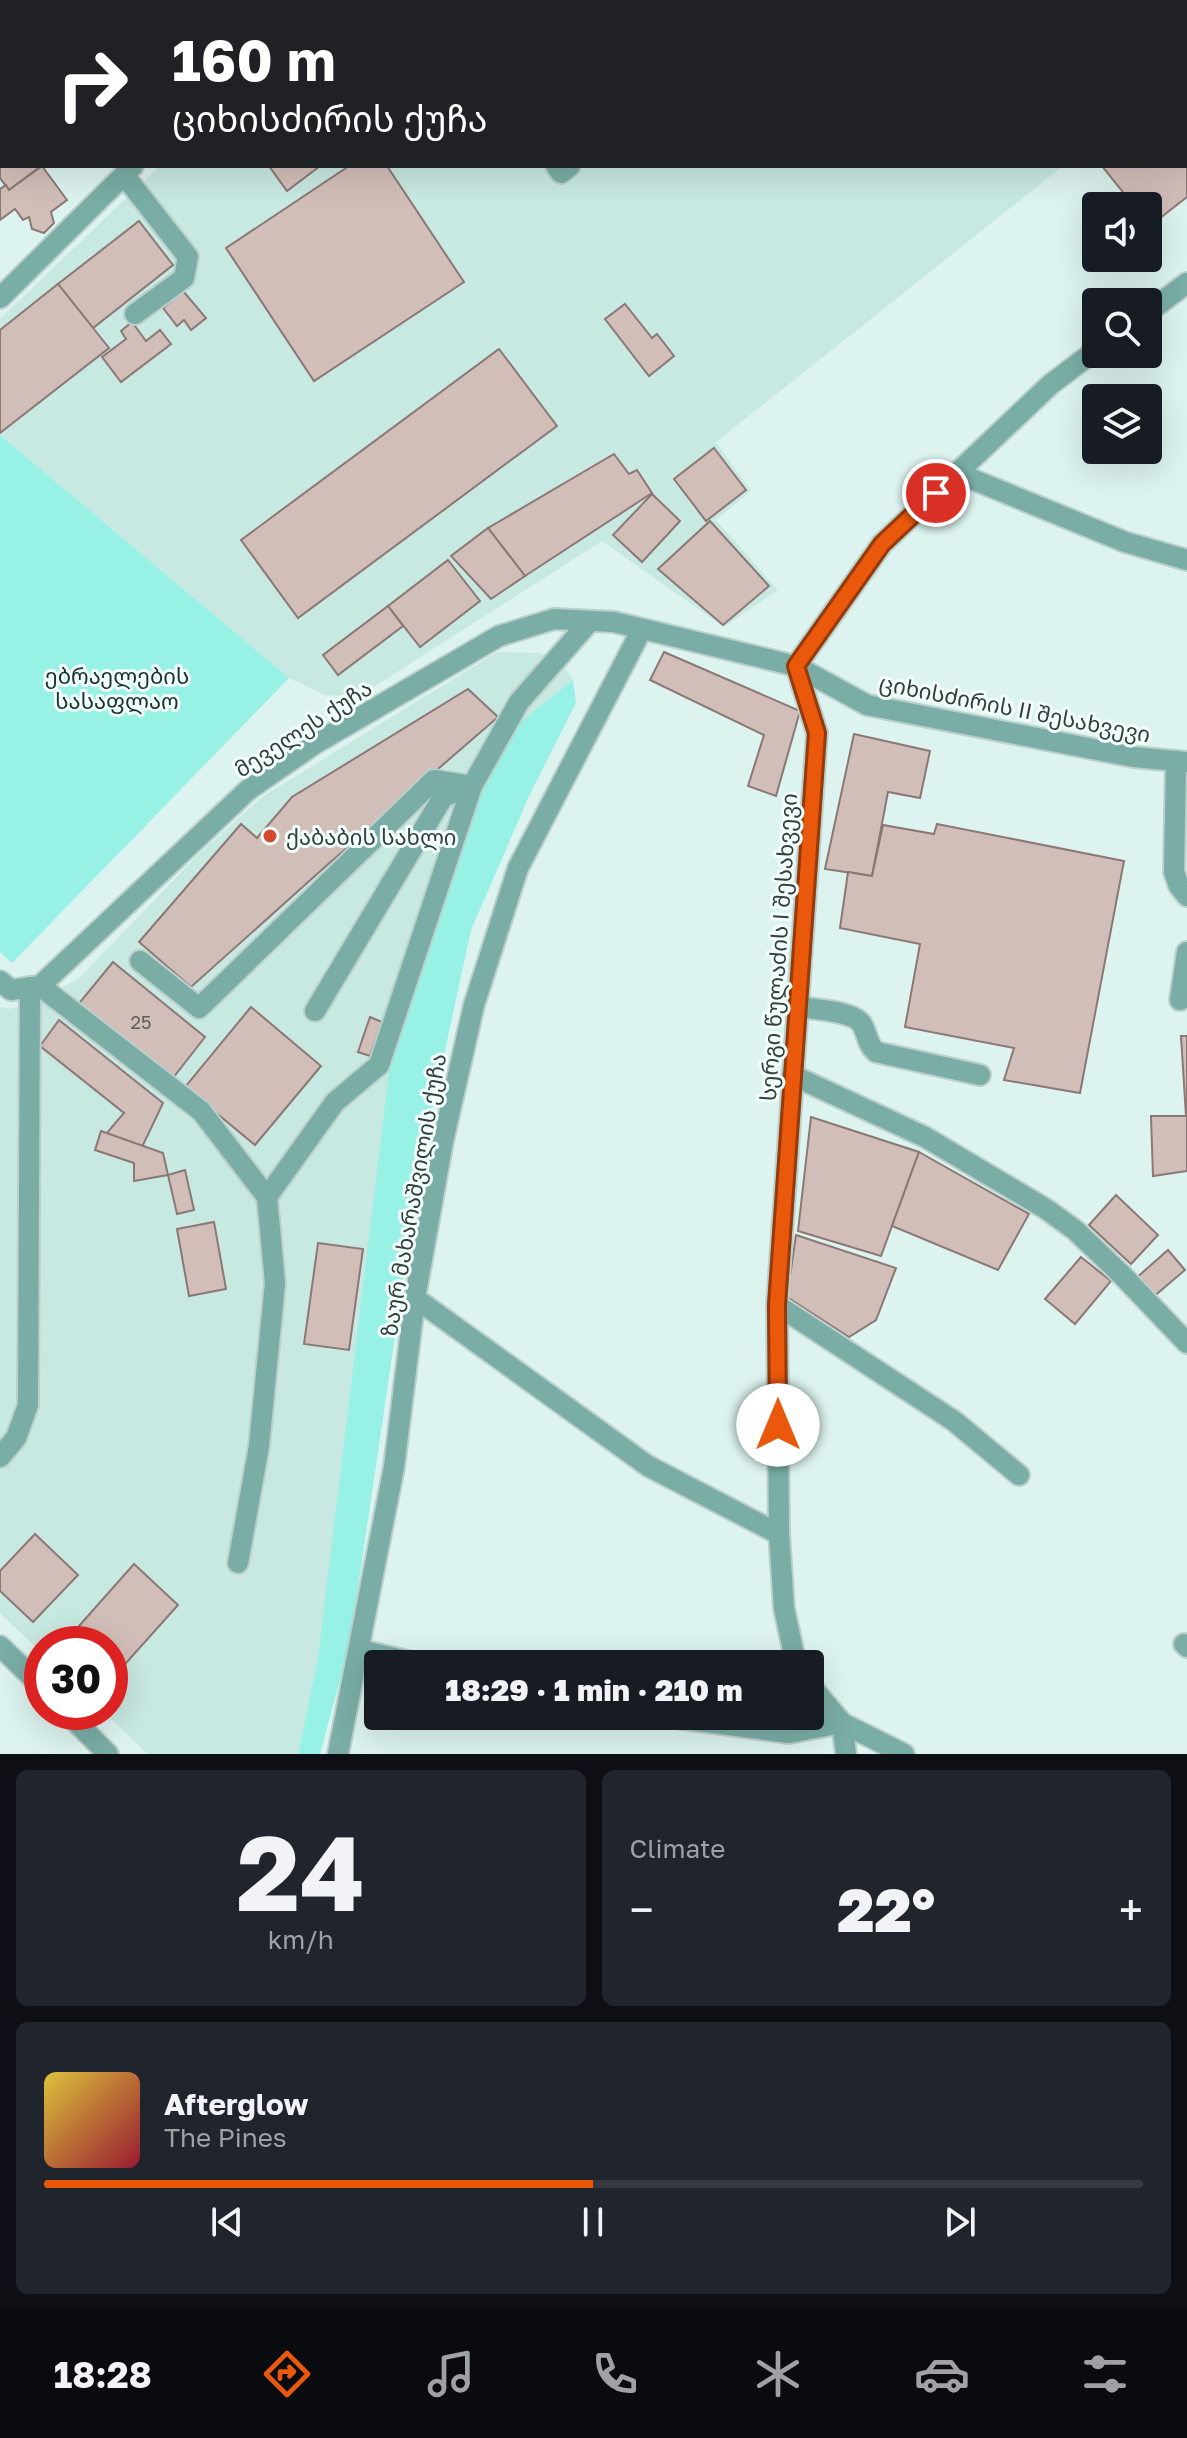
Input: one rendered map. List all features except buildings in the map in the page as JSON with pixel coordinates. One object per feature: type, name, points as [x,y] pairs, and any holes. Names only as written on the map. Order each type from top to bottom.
[{"type":"street","points":[[0,298],[129,170],[188,257],[184,278],[135,314]]},
{"type":"street","points":[[1162,302],[1187,283]]},
{"type":"street","points":[[796,666],[882,544],[1051,384],[1082,361]]},
{"type":"street","points":[[957,473],[1125,542],[1187,560]]},
{"type":"street","name":"მეველეს ქუჩა","points":[[16,989],[248,790],[316,743],[499,636],[554,619],[614,622],[642,629]]},
{"type":"street","points":[[267,1197],[335,1102],[379,1065],[472,786],[519,702],[590,621]]},
{"type":"street","name":"ციხისძირის II შესახვევი","points":[[642,629],[796,666],[867,705],[1134,757],[1182,762]]},
{"type":"street","name":"ზაურ მახარაშვილის ქუჩა","points":[[338,1754],[394,1467],[415,1298],[443,1141],[474,1005],[518,868],[642,629]]},
{"type":"street","name":"სერგი წულაძის I შესახვევი","points":[[793,1650],[784,1608],[779,1534],[777,1305],[817,733],[796,666]]},
{"type":"street","points":[[1182,762],[1174,872],[1187,896]]},
{"type":"street","points":[[140,961],[199,1008],[434,780],[472,786]]},
{"type":"street","points":[[315,1011],[443,797],[472,786]]},
{"type":"street","points":[[1180,1000],[1187,952]]},
{"type":"street","points":[[16,989],[201,1111],[267,1197],[275,1283],[259,1446],[238,1563]]},
{"type":"street","points":[[0,1457],[16,1438],[28,1405],[16,989]]},
{"type":"street","points":[[798,1007],[855,1018],[862,1024],[869,1045],[876,1052],[980,1075]]},
{"type":"street","points":[[792,1075],[925,1137],[1046,1209],[1094,1248],[1187,1343]]},
{"type":"street","points":[[415,1298],[648,1466],[779,1534]]},
{"type":"street","points":[[777,1305],[954,1421],[1019,1475]]},
{"type":"street","points":[[0,1646],[24,1669]]},
{"type":"street","points":[[360,1650],[364,1651]]},
{"type":"street","points":[[824,1702],[842,1723],[904,1754]]},
{"type":"street","points":[[824,1726],[842,1723]]},
{"type":"street","points":[[842,1723],[846,1754]]},
{"type":"street","points":[[84,1730],[108,1754]]},
{"type":"street","points":[[766,1730],[789,1733],[805,1730]]},
{"type":"shaded area","points":[[158,168],[1060,168],[716,442],[751,491],[716,520],[778,590],[724,627],[602,541],[358,697],[325,695],[289,678],[0,435],[0,319]]},
{"type":"shaded area","points":[[497,652],[539,653],[559,660],[573,680],[509,731],[298,1754],[148,1754],[123,1730],[128,1730],[128,1626],[24,1626],[24,1636],[0,1613],[0,1007],[10,1009],[40,1001],[79,978],[200,853],[262,797]]},
{"type":"green space","name":"ებრაელების სასაფლაო","points":[[0,435],[289,678],[12,963],[0,952]]},
{"type":"green space","points":[[573,680],[576,703],[529,796],[471,930],[420,1166],[350,1642],[320,1754],[298,1754],[318,1658],[392,1047],[454,844],[509,731]]},
{"type":"place","name":"ქაბაბის სახლი","points":[[270,836]]},
{"type":"route","points":[[778,1425],[777,1305],[817,733],[796,666],[882,544],[936,493]]}]
